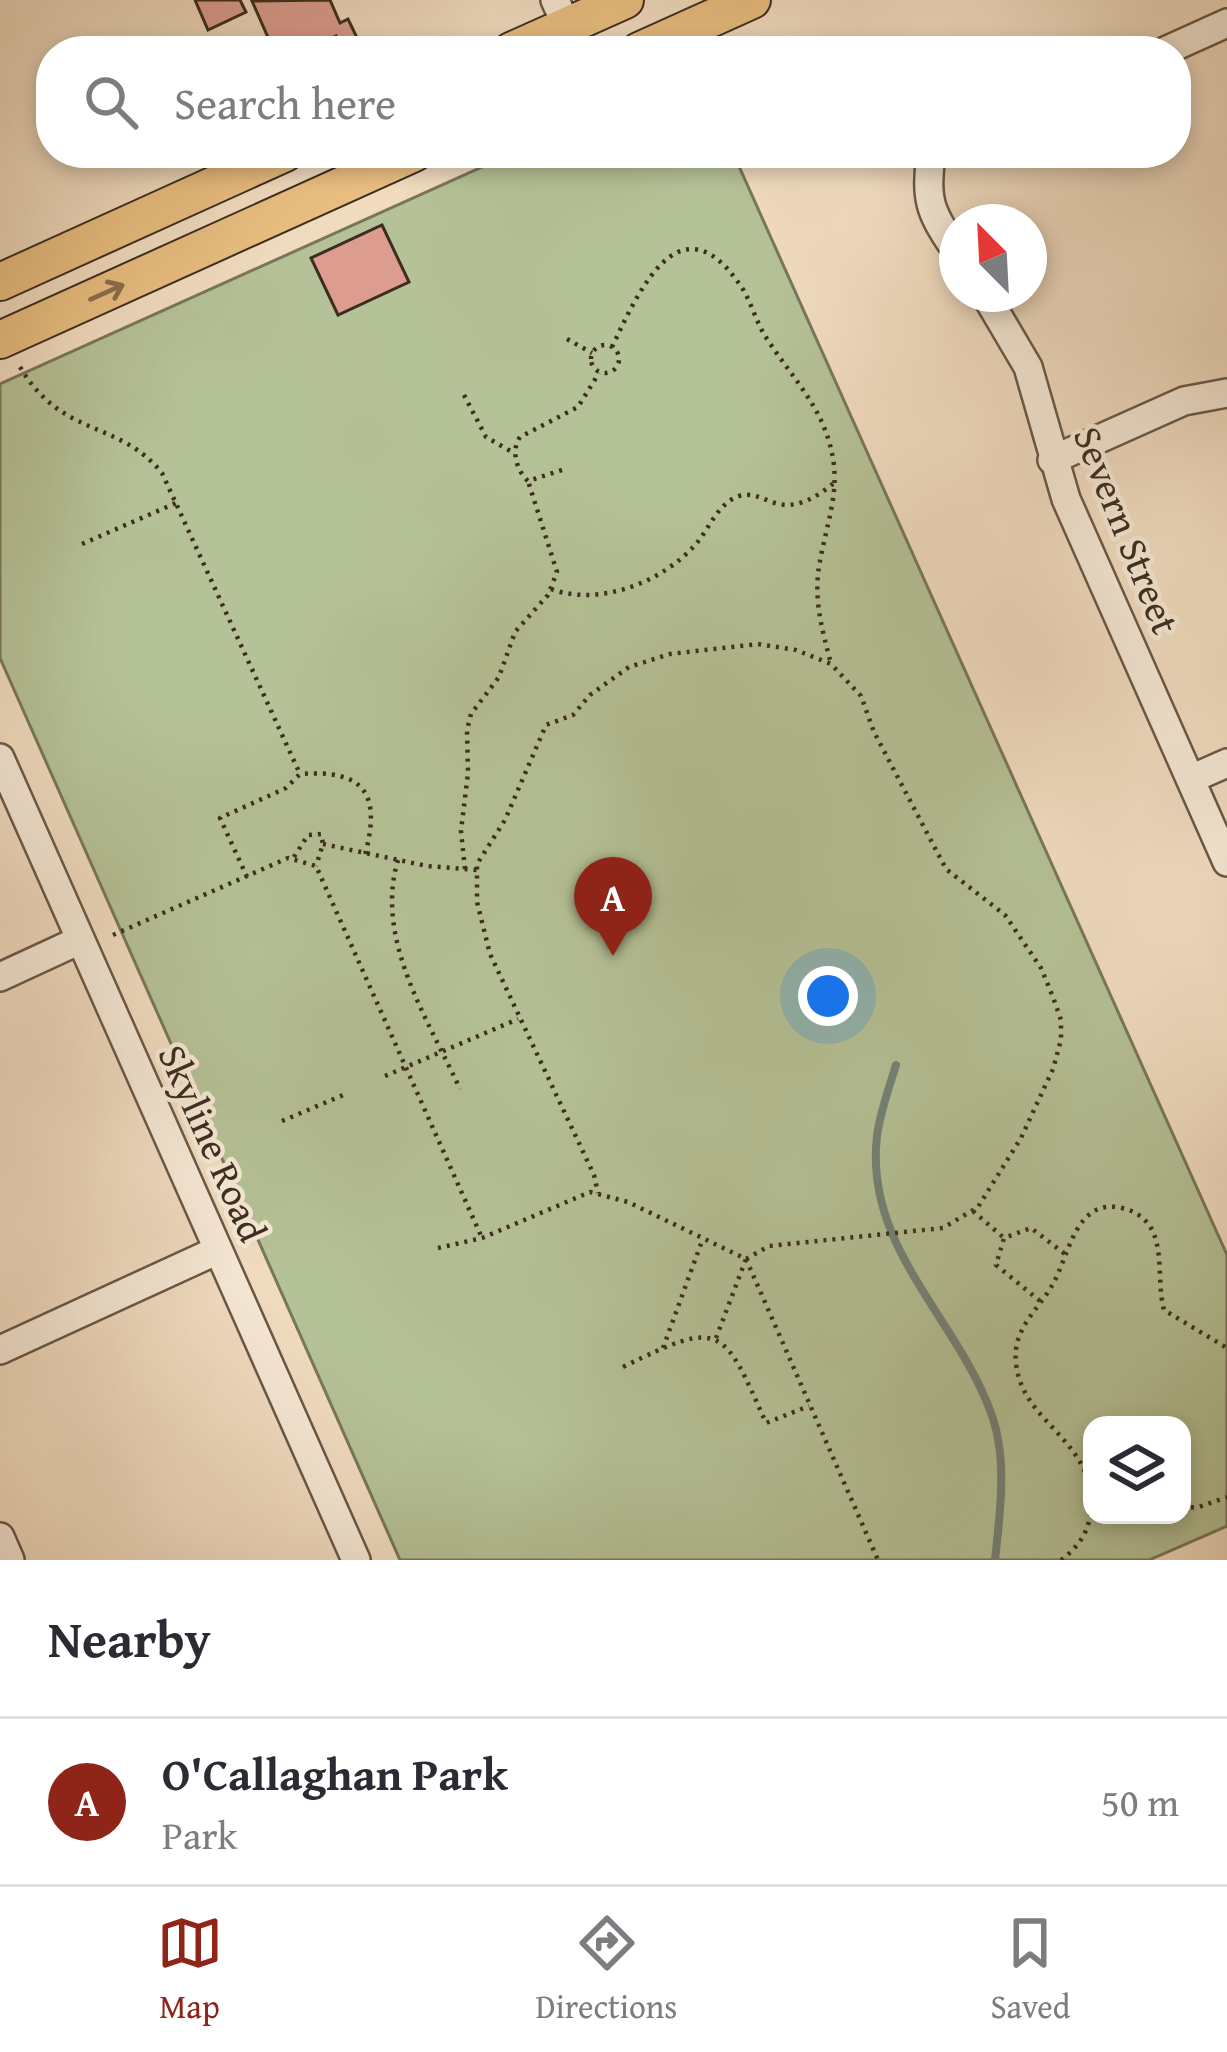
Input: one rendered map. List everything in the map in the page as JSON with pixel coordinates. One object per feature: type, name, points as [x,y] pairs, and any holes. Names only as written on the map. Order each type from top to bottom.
[{"type":"main road","points":[[566,32],[625,0]]},
{"type":"main road","points":[[672,36],[752,0]]},
{"type":"main road","points":[[0,282],[252,168]]},
{"type":"main road","points":[[296,206],[317,179],[333,168]]},
{"type":"main road","points":[[10,354],[296,206],[381,168]]},
{"type":"street","points":[[1191,39],[1227,23]]},
{"type":"street","points":[[931,168],[926,194],[939,227]]},
{"type":"street","name":"Severn Street","points":[[995,312],[1028,368],[1052,460],[1089,553],[1227,862]]},
{"type":"street","points":[[1052,460],[1184,401],[1227,393]]},
{"type":"street","name":"Skyline Road","points":[[0,758],[356,1560]]},
{"type":"street","points":[[1191,779],[1227,763]]},
{"type":"street","points":[[0,977],[80,940]]},
{"type":"street","points":[[0,1350],[218,1250]]},
{"type":"street","points":[[0,1537],[10,1560]]},
{"type":"path","points":[[612,347],[662,261],[681,249],[708,254],[743,288],[755,321],[819,410],[831,449],[834,483],[817,600],[831,664]]},
{"type":"path","points":[[567,339],[592,353]]},
{"type":"path","points":[[465,869],[461,831],[471,715],[499,677],[514,632],[551,589],[557,572],[514,452],[520,437],[578,407],[599,373],[616,368],[619,355],[612,347],[598,346],[592,353],[599,373]]},
{"type":"path","points":[[10,354],[37,394],[52,407],[150,458],[178,502],[300,774]]},
{"type":"path","points":[[464,394],[486,437],[497,447],[514,452]]},
{"type":"path","points":[[528,481],[562,470]]},
{"type":"path","points":[[551,589],[567,595],[607,592],[644,582],[686,554],[731,500],[751,494],[793,505],[811,500],[834,483]]},
{"type":"path","points":[[82,544],[178,502]]},
{"type":"path","points":[[598,1193],[490,954],[477,902],[477,870],[484,849],[505,820],[546,725],[573,715],[590,695],[629,667],[670,654],[758,644],[796,650],[831,664],[861,696],[874,732],[946,869],[1005,915],[1041,968],[1061,1020],[1061,1040],[1041,1097],[991,1191],[973,1211],[943,1228],[769,1246],[746,1259],[716,1338]]},
{"type":"path","points":[[247,878],[220,818],[286,788],[300,774],[333,774],[365,790],[374,823],[365,855]]},
{"type":"path","points":[[113,935],[293,858],[308,836],[320,834],[323,844],[316,866],[482,1238]]},
{"type":"path","points":[[323,844],[365,855],[477,870]]},
{"type":"path","points":[[293,858],[316,866]]},
{"type":"path","points":[[398,860],[389,898],[396,937],[460,1089]]},
{"type":"path","points":[[386,1076],[520,1018]]},
{"type":"path","points":[[282,1121],[348,1093]]},
{"type":"path","points":[[438,1248],[482,1238],[590,1192],[628,1202],[746,1259],[878,1560]]},
{"type":"path","points":[[1083,1464],[1028,1397],[1016,1369],[1019,1335],[1059,1273],[1082,1220],[1093,1212],[1122,1208],[1150,1226],[1158,1241],[1164,1310],[1227,1348]]},
{"type":"path","points":[[973,1211],[1004,1238]]},
{"type":"path","points":[[1004,1238],[1031,1228],[1065,1254]]},
{"type":"path","points":[[1004,1238],[997,1265],[1040,1301]]},
{"type":"path","points":[[663,1348],[703,1239]]},
{"type":"path","points":[[623,1367],[694,1336],[716,1338],[735,1354],[766,1423],[810,1406]]},
{"type":"path","points":[[1191,1507],[1227,1497]]},
{"type":"path","points":[[1061,1560],[1078,1546],[1089,1524]]},
{"type":"green space","points":[[480,168],[740,168],[1227,1255],[1227,1526],[1149,1560],[400,1560],[0,658],[0,384]]},
{"type":"building","points":[[195,0],[240,0],[246,12],[208,30]]},
{"type":"building","points":[[330,0],[340,23],[348,19],[356,36],[267,36],[252,1]]},
{"type":"building","points":[[382,225],[409,282],[338,315],[311,258]]},
{"type":"waterway","points":[[896,1065],[878,1127],[877,1176],[898,1247],[976,1378],[991,1413],[1001,1467],[995,1560]]},
{"type":"place","name":"O'Callaghan Park","points":[[613,956]]}]
